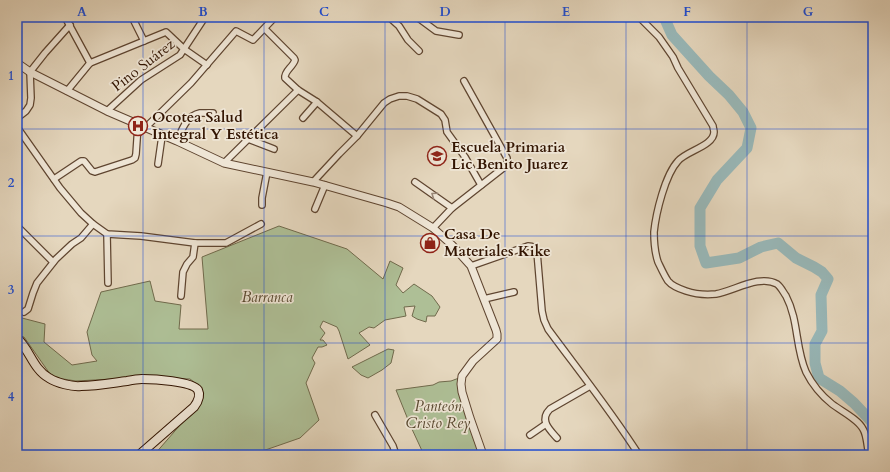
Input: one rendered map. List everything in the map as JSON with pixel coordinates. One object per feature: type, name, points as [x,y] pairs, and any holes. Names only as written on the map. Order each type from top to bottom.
[{"type":"main road","points":[[17,338],[22,343],[39,371],[50,378],[67,385],[80,386],[141,379],[170,381],[188,384],[196,388],[199,398],[194,407],[139,455]]},
{"type":"street","points":[[65,17],[90,63]]},
{"type":"street","points":[[132,17],[144,41]]},
{"type":"street","name":"Pino Suárez","points":[[106,111],[141,80],[180,56],[205,17]]},
{"type":"street","points":[[145,128],[191,83],[236,31],[253,40],[276,17]]},
{"type":"street","points":[[389,17],[399,26],[408,40],[419,51]]},
{"type":"street","points":[[417,17],[425,19],[436,31],[459,35]]},
{"type":"street","points":[[639,17],[659,37],[673,57],[713,126],[714,132],[712,139],[708,143],[678,160],[671,171],[662,193],[654,232],[658,262],[668,281],[680,289],[696,294],[716,294],[762,281],[771,281],[779,286],[790,305],[795,320],[802,360],[808,376],[820,393],[831,404],[860,424],[864,430],[869,455]]},
{"type":"street","points":[[17,118],[26,111],[30,105],[30,72],[70,25]]},
{"type":"street","points":[[265,29],[295,60],[285,73],[284,76],[286,80],[298,90],[317,102],[357,136]]},
{"type":"street","points":[[67,91],[90,63],[166,32],[184,49],[207,65]]},
{"type":"street","points":[[17,63],[30,72],[106,111],[224,163],[325,185],[399,207],[433,228],[452,245],[471,266],[497,334],[496,339],[474,361],[462,376],[461,384],[470,418],[483,455]]},
{"type":"street","points":[[433,228],[452,208],[508,165],[507,158],[464,81]]},
{"type":"street","points":[[224,163],[298,90]]},
{"type":"street","points":[[313,182],[357,136],[384,103],[399,96],[407,96],[417,99],[441,114],[445,120],[447,132],[465,157],[481,185]]},
{"type":"street","points":[[303,118],[317,102]]},
{"type":"street","points":[[177,141],[189,118],[199,113],[213,113]]},
{"type":"street","points":[[54,179],[81,161],[84,161],[92,171],[95,172],[132,160],[135,158],[136,154],[138,125]]},
{"type":"street","points":[[17,127],[60,188],[81,213],[107,234],[141,236],[196,243],[226,243],[262,224]]},
{"type":"street","points":[[158,164],[162,136]]},
{"type":"street","points":[[248,139],[274,149]]},
{"type":"street","points":[[262,205],[267,172]]},
{"type":"street","points":[[415,182],[452,208]]},
{"type":"street","points":[[315,209],[325,185]]},
{"type":"street","points":[[24,312],[28,309],[37,283],[53,262],[72,244],[81,238],[93,224]]},
{"type":"street","points":[[17,226],[53,262]]},
{"type":"street","points":[[107,234],[108,283]]},
{"type":"street","points":[[181,296],[183,272],[193,257],[196,243]]},
{"type":"street","points":[[471,266],[528,246],[532,246],[536,249],[542,311],[548,329],[639,455]]},
{"type":"street","points":[[484,299],[514,292]]},
{"type":"street","points":[[557,438],[546,424],[545,417],[547,412],[590,386]]},
{"type":"street","points":[[375,415],[393,446],[396,455]]},
{"type":"street","points":[[530,435],[546,424]]},
{"type":"green space","name":"Barranca","points":[[279,226],[347,249],[383,279],[390,261],[403,268],[396,285],[403,293],[414,284],[432,296],[440,307],[435,316],[427,316],[426,322],[412,316],[415,306],[404,307],[406,316],[385,320],[374,328],[369,327],[359,333],[370,345],[348,359],[337,327],[323,321],[320,327],[325,333],[320,340],[323,340],[327,345],[318,347],[312,358],[315,363],[306,383],[319,420],[300,438],[251,455],[154,455],[201,401],[203,394],[198,385],[190,379],[148,377],[76,381],[57,378],[50,374],[24,337],[17,335],[17,321],[22,318],[45,324],[44,342],[72,365],[97,361],[92,355],[87,332],[101,292],[150,281],[155,301],[181,305],[179,329],[208,329],[202,257]]},
{"type":"green space","points":[[388,349],[394,350],[391,363],[368,378],[361,375],[352,367]]},
{"type":"green space","name":"Panteón Cristo Rey","points":[[459,378],[482,455],[424,455],[396,390],[433,385],[439,382],[451,381]]},
{"type":"waterway","points":[[664,17],[672,35],[709,76],[729,95],[743,112],[751,128],[747,148],[717,180],[700,208],[700,246],[706,263],[739,258],[761,247],[778,243],[796,258],[822,272],[828,279],[821,295],[822,331],[815,344],[815,363],[819,378],[840,391],[854,403],[873,425]]},
{"type":"place","name":"Ocotea Salud Integral Y Estética","points":[[138,126]]},
{"type":"place","name":"Escuela Primaria Lic Benito Juarez","points":[[437,156]]},
{"type":"place","name":"Casa De Materiales Kike","points":[[430,243]]}]
